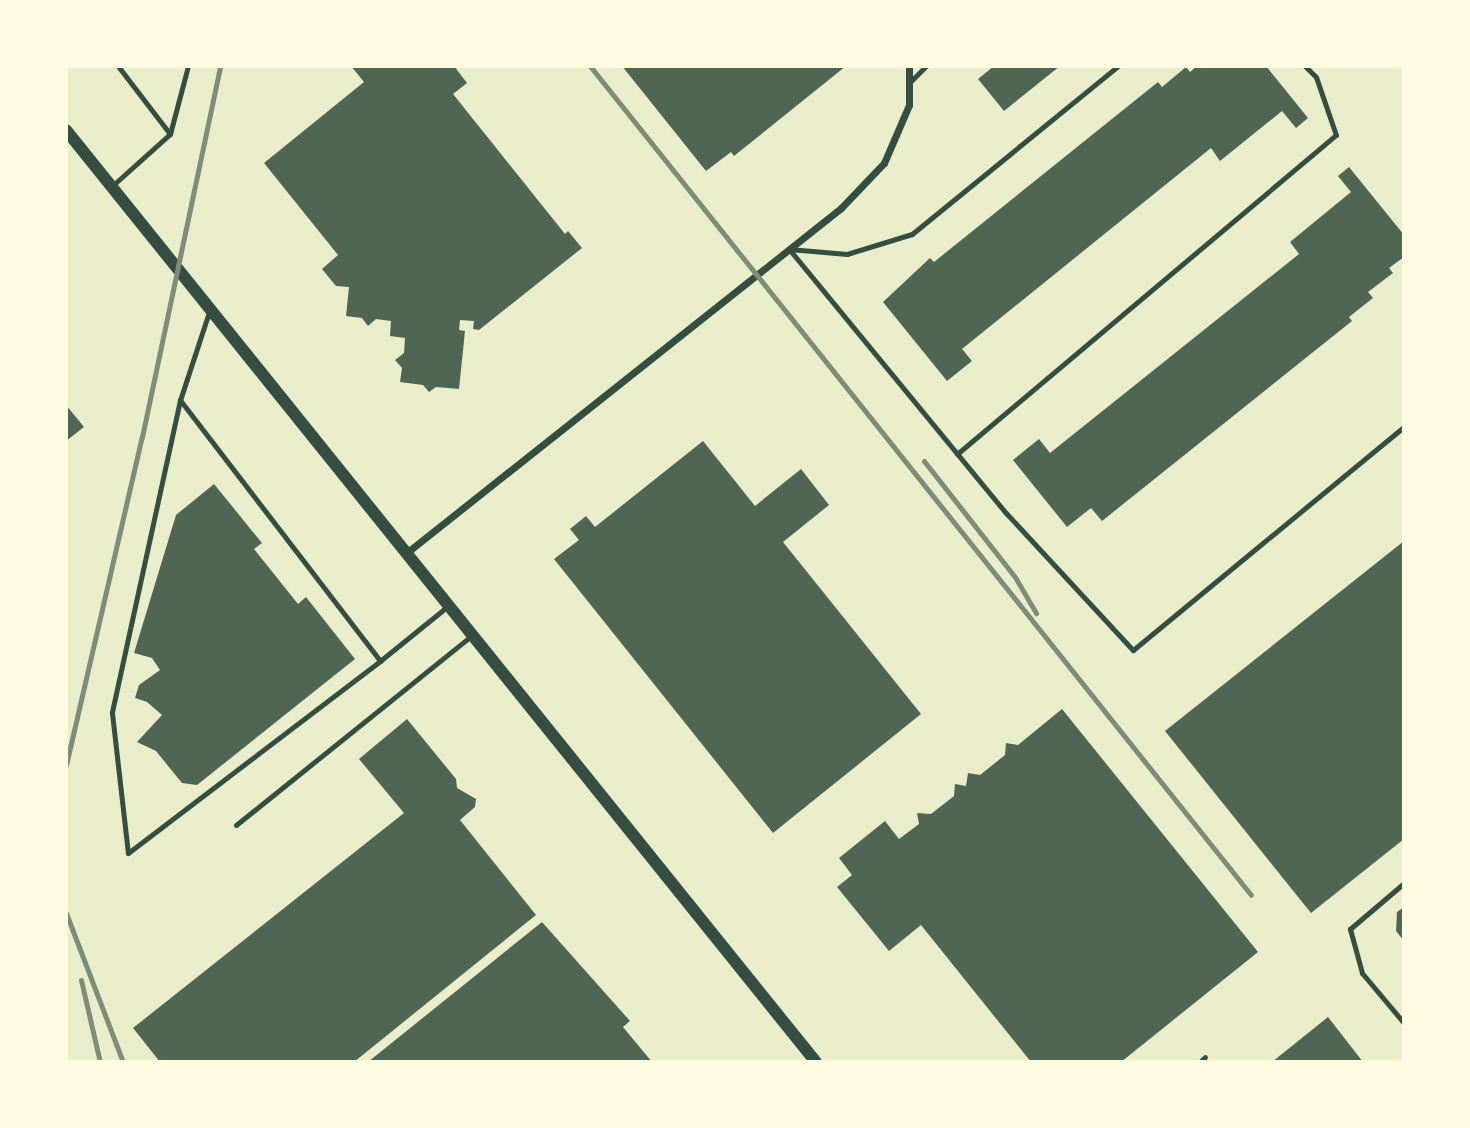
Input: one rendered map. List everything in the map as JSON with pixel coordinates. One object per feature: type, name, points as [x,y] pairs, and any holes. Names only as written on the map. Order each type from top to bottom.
[{"type":"street","points":[[405,554],[841,208],[884,163],[909,105],[909,66]]},
{"type":"street","points":[[66,130],[816,1062]]},
{"type":"lane","points":[[118,66],[170,134]]},
{"type":"lane","points":[[111,186],[170,134],[188,66]]},
{"type":"lane","points":[[909,83],[926,66]]},
{"type":"lane","points":[[789,249],[847,254],[912,234],[1118,66]]},
{"type":"lane","points":[[957,454],[1336,135],[1316,78],[1305,66]]},
{"type":"lane","points":[[789,249],[957,454],[1133,650],[1404,427]]},
{"type":"lane","points":[[210,309],[180,400],[112,713],[128,853],[448,606]]},
{"type":"lane","points":[[180,400],[380,661]]},
{"type":"lane","points":[[236,825],[472,635]]},
{"type":"lane","points":[[1404,883],[1350,929],[1362,972],[1404,1023]]},
{"type":"building","points":[[351,66],[454,66],[467,83],[453,94],[565,234],[568,231],[582,248],[479,330],[473,329],[474,321],[460,320],[459,330],[465,331],[459,389],[436,387],[429,392],[423,385],[400,382],[402,368],[395,360],[404,353],[405,338],[390,336],[391,321],[376,319],[368,326],[362,318],[346,316],[349,287],[336,286],[322,269],[338,255],[264,163],[364,82]]},
{"type":"building","points":[[622,66],[846,66],[734,156],[731,152],[706,171]]},
{"type":"building","points":[[994,66],[1060,66],[1004,111],[978,79]]},
{"type":"building","points":[[1197,66],[1266,66],[1308,118],[1296,128],[1282,111],[1220,161],[1211,148],[962,349],[972,361],[947,381],[883,302],[930,258],[934,262],[1158,82],[1162,87],[1186,67],[1190,72]]},
{"type":"building","points":[[1349,167],[1404,235],[1404,257],[1389,268],[1393,273],[1368,292],[1373,298],[1349,317],[1352,321],[1102,521],[1091,508],[1067,527],[1013,460],[1039,439],[1050,453],[1299,254],[1290,242],[1351,192],[1338,176]]},
{"type":"building","points":[[66,405],[84,427],[66,441]]},
{"type":"building","points":[[703,441],[755,506],[801,469],[829,505],[783,542],[921,714],[773,833],[554,559],[579,540],[570,529],[586,516],[595,527]]},
{"type":"building","points":[[214,484],[262,543],[254,549],[298,604],[306,597],[355,659],[197,785],[182,783],[156,751],[137,742],[162,715],[147,702],[135,698],[139,685],[160,670],[152,658],[134,653],[176,515]]},
{"type":"building","points":[[1404,541],[1404,839],[1311,913],[1165,731]]},
{"type":"building","points":[[1062,709],[1258,952],[1121,1062],[1031,1062],[921,925],[889,951],[837,887],[852,875],[839,858],[885,821],[899,839],[919,824],[917,813],[931,814],[954,796],[955,784],[966,786],[968,773],[980,775],[1005,755],[1006,743],[1018,745]]},
{"type":"building","points":[[407,719],[456,779],[457,788],[476,799],[475,807],[460,820],[536,915],[354,1062],[160,1062],[133,1028],[404,813],[359,759]]},
{"type":"building","points":[[1404,907],[1404,941],[1396,931],[1397,912]]},
{"type":"building","points":[[542,922],[630,1021],[623,1027],[652,1062],[368,1062]]},
{"type":"building","points":[[1328,1017],[1363,1062],[1272,1062]]},
{"type":"railway","points":[[66,765],[142,437],[220,66]]},
{"type":"railway","points":[[590,66],[1251,895]]},
{"type":"railway","points":[[924,461],[1015,577],[1036,613]]},
{"type":"railway","points":[[66,913],[123,1062]]},
{"type":"railway","points":[[81,980],[100,1062]]}]
